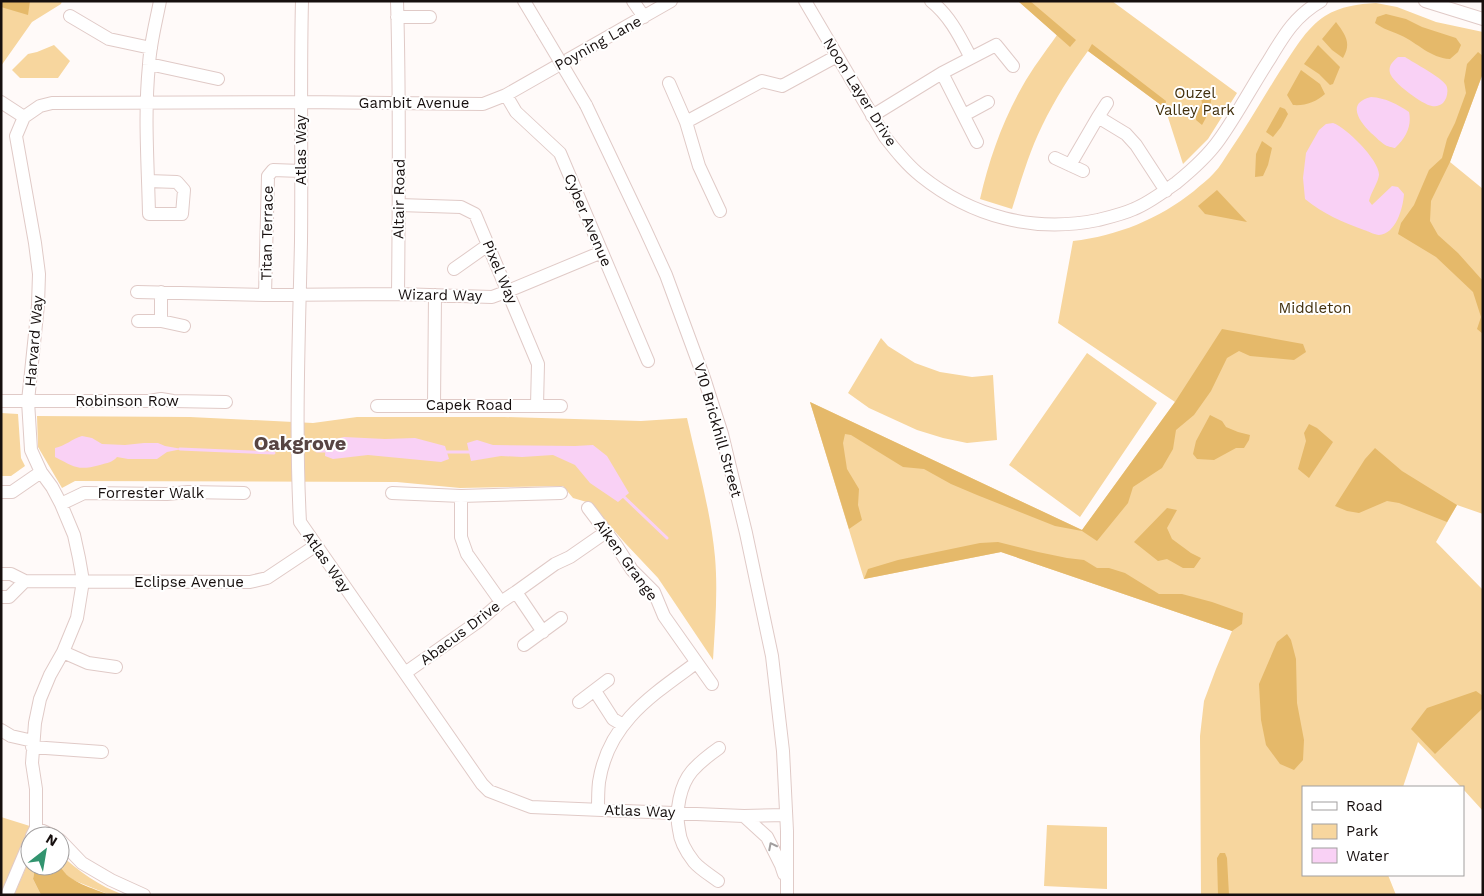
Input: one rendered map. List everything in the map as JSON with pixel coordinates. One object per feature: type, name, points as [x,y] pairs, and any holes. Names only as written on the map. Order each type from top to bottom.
[{"type":"street","points":[[148,181],[146,103],[151,48],[160,1]]},
{"type":"street","name":"Atlas Way","points":[[302,1],[298,431],[300,522],[482,784],[489,791],[531,807],[744,816],[786,815]]},
{"type":"street","name":"Altair Road","points":[[397,1],[399,104],[398,294]]},
{"type":"street","name":"V10 Brickhill Street","points":[[524,1],[586,105],[645,229],[666,275],[687,329],[722,434],[746,533],[772,656],[783,752],[787,889]]},
{"type":"street","points":[[634,1],[644,17]]},
{"type":"street","name":"Poyning Lane","points":[[524,85],[671,1]]},
{"type":"street","name":"Noon Layer Drive","points":[[805,1],[872,116],[899,155],[920,175],[941,191],[964,204],[992,215],[1039,225],[1082,223],[1108,218],[1134,209],[1166,191],[1189,172],[1219,141],[1282,37],[1312,3]]},
{"type":"street","points":[[931,1],[946,6],[951,20],[972,58]]},
{"type":"street","points":[[1425,1],[1483,19]]},
{"type":"street","points":[[70,16],[109,38],[151,48]]},
{"type":"street","points":[[397,17],[430,16]]},
{"type":"street","points":[[872,116],[996,44],[1013,66]]},
{"type":"street","points":[[686,122],[762,81],[782,86],[837,56]]},
{"type":"street","points":[[149,64],[218,79]]},
{"type":"street","points":[[942,74],[977,142]]},
{"type":"street","points":[[669,83],[686,122],[699,166],[720,212]]},
{"type":"street","name":"Gambit Avenue","points":[[300,102],[483,104],[506,96],[524,85]]},
{"type":"street","name":"Cyber Avenue","points":[[506,96],[516,112],[560,153],[648,360]]},
{"type":"street","points":[[1,102],[24,117],[40,106],[52,103],[300,102]]},
{"type":"street","points":[[964,115],[988,102]]},
{"type":"street","points":[[1070,165],[1107,103]]},
{"type":"street","name":"Harvard Way","points":[[24,117],[16,136],[39,274],[38,305],[28,401],[31,450],[41,472],[61,504],[74,535],[83,581],[77,618],[63,652],[50,675],[40,700],[35,723],[32,763],[36,789],[34,826]]},
{"type":"street","points":[[1098,117],[1126,134],[1136,145],[1166,191]]},
{"type":"street","points":[[1055,158],[1083,171]]},
{"type":"street","name":"Titan Terrace","points":[[265,295],[268,176],[273,170],[301,171]]},
{"type":"street","name":"Pixel Way","points":[[399,205],[461,206],[475,214],[538,364],[537,405]]},
{"type":"street","points":[[454,269],[488,245]]},
{"type":"street","name":"Wizard Way","points":[[137,292],[265,295],[398,294],[492,296],[508,292],[602,252]]},
{"type":"street","points":[[161,292],[161,321]]},
{"type":"street","points":[[434,406],[435,295]]},
{"type":"street","points":[[138,321],[161,321],[184,326]]},
{"type":"street","name":"Robinson Row","points":[[1,401],[149,401],[161,399],[173,402],[226,402]]},
{"type":"street","name":"Capek Road","points":[[377,406],[561,406]]},
{"type":"street","points":[[1,492],[12,492],[41,472]]},
{"type":"street","name":"Forrester Walk","points":[[61,504],[84,492],[244,493]]},
{"type":"street","points":[[392,493],[460,496],[561,493]]},
{"type":"street","points":[[460,496],[461,537],[467,554],[500,602]]},
{"type":"street","name":"Aiken Grange","points":[[588,508],[632,570],[654,592],[664,616],[712,684]]},
{"type":"street","name":"Abacus Drive","points":[[405,673],[479,621],[500,602],[606,532]]},
{"type":"street","name":"Eclipse Avenue","points":[[1,574],[11,574],[25,581],[250,582],[267,578],[316,546]]},
{"type":"street","points":[[1,597],[9,597],[25,581]]},
{"type":"street","name":"Abacus Drive","points":[[516,592],[543,632]]},
{"type":"street","points":[[524,645],[562,618]]},
{"type":"street","points":[[63,652],[88,663],[116,667]]},
{"type":"street","points":[[598,810],[599,784],[603,763],[611,744],[623,725],[648,698],[696,663]]},
{"type":"street","points":[[579,702],[608,680]]},
{"type":"street","points":[[595,690],[613,719],[623,725]]},
{"type":"street","points":[[1,730],[33,744],[102,752]]},
{"type":"street","points":[[718,881],[695,863],[685,849],[678,830],[678,813],[681,790],[691,772],[704,758],[719,748]]},
{"type":"street","points":[[744,816],[767,837],[781,865],[787,889]]},
{"type":"street","points":[[70,850],[82,863],[111,880],[144,895]]},
{"type":"street","points":[[6,892],[20,862]]},
{"type":"green space","points":[[1,1],[62,1],[61,4],[32,22],[1,66]]},
{"type":"green space","name":"Ouzel Valley Park","points":[[1018,1],[1112,1],[1237,93],[1208,139],[1183,164],[1165,108],[1088,51],[1052,106],[1037,136],[1012,209],[980,199],[992,156],[1008,114],[1026,80],[1057,35]]},
{"type":"green space","name":"Middleton","points":[[1376,3],[1397,7],[1436,22],[1483,32],[1483,73],[1450,162],[1483,189],[1483,514],[1457,505],[1436,542],[1483,590],[1483,811],[1464,790],[1464,786],[1460,786],[1418,742],[1403,786],[1302,786],[1302,876],[1388,876],[1396,895],[1201,895],[1200,736],[1204,701],[1232,631],[1001,552],[864,579],[810,402],[1082,530],[1175,402],[1058,323],[1073,241],[1106,235],[1152,218],[1181,201],[1212,176],[1305,34],[1325,16],[1337,10],[1356,5]]},
{"type":"green space","points":[[54,45],[70,61],[58,78],[20,78],[12,70],[28,54]]},
{"type":"green space","points":[[881,338],[888,346],[915,363],[940,372],[972,377],[993,375],[997,440],[967,443],[917,430],[869,408],[848,393]]},
{"type":"green space","points":[[1087,353],[1157,403],[1080,517],[1009,465]]},
{"type":"green space","points":[[1,413],[18,414],[21,458],[25,466],[11,476],[1,476]]},
{"type":"green space","points":[[37,416],[190,417],[313,423],[357,417],[504,417],[641,421],[687,418],[707,505],[715,557],[716,596],[713,660],[658,578],[590,503],[573,498],[563,486],[460,488],[397,482],[75,481],[62,488],[38,447]]},
{"type":"green space","points":[[1,817],[30,826],[20,826],[20,854],[1,894]]},
{"type":"green space","points":[[1047,825],[1107,827],[1107,889],[1044,886]]},
{"type":"green space","points":[[70,863],[89,877],[124,895],[110,895],[73,880],[68,876],[70,876]]},
{"type":"green space","points":[[22,876],[33,876],[33,879],[41,895],[14,895]]},
{"type":"shaded area","points":[[1,1],[30,1],[28,15],[1,7]]},
{"type":"shaded area","points":[[1018,1],[1030,1],[1076,40],[1070,47]]},
{"type":"shaded area","points":[[1386,14],[1406,19],[1422,27],[1456,38],[1461,45],[1458,52],[1450,59],[1436,56],[1406,38],[1375,23],[1377,17]]},
{"type":"shaded area","points":[[1336,22],[1345,35],[1347,43],[1346,53],[1343,58],[1322,39]]},
{"type":"shaded area","points":[[1092,44],[1166,101],[1165,108],[1088,51]]},
{"type":"shaded area","points":[[1318,45],[1340,67],[1333,84],[1330,85],[1319,74],[1304,64]]},
{"type":"shaded area","points":[[1478,52],[1483,56],[1483,73],[1450,162],[1431,201],[1430,221],[1438,235],[1458,253],[1483,281],[1483,334],[1477,329],[1481,317],[1473,292],[1436,257],[1398,234],[1401,223],[1414,205],[1429,170],[1442,158],[1447,139],[1466,93],[1464,81],[1467,64]]},
{"type":"shaded area","points":[[1301,70],[1320,84],[1325,94],[1310,103],[1293,105],[1287,95]]},
{"type":"shaded area","points":[[1208,90],[1211,103],[1202,125],[1196,120],[1196,113],[1202,104],[1201,96],[1203,91]]},
{"type":"shaded area","points":[[1280,107],[1285,109],[1288,114],[1273,137],[1266,132]]},
{"type":"shaded area","points":[[1262,141],[1272,148],[1263,176],[1255,177],[1256,154]]},
{"type":"shaded area","points":[[1217,190],[1247,222],[1205,214],[1198,206]]},
{"type":"shaded area","points":[[1222,329],[1303,344],[1306,352],[1294,360],[1250,356],[1239,351],[1227,358],[1211,391],[1194,415],[1176,430],[1173,449],[1162,468],[1133,487],[1128,503],[1097,541],[1082,531],[1055,526],[977,495],[951,484],[924,469],[903,467],[851,435],[845,434],[843,443],[847,469],[859,489],[858,505],[862,520],[849,529],[810,402],[1082,530],[1175,402]]},
{"type":"shaded area","points":[[1210,415],[1222,421],[1226,427],[1250,435],[1244,448],[1236,448],[1214,460],[1197,459],[1193,454],[1196,441]]},
{"type":"shaded area","points":[[1309,424],[1317,428],[1333,442],[1309,478],[1298,469],[1306,441],[1304,433]]},
{"type":"shaded area","points":[[1375,448],[1402,471],[1457,505],[1447,522],[1399,503],[1387,501],[1359,513],[1335,506],[1365,459]]},
{"type":"shaded area","points":[[1167,508],[1177,510],[1167,528],[1172,539],[1201,558],[1194,568],[1183,568],[1167,559],[1158,561],[1134,542]]},
{"type":"shaded area","points":[[998,542],[1038,552],[1084,560],[1097,568],[1109,568],[1125,573],[1159,594],[1182,594],[1212,602],[1243,613],[1242,624],[1232,631],[1001,552],[864,579],[868,569],[898,560],[980,543]]},
{"type":"shaded area","points":[[1287,634],[1291,640],[1296,659],[1297,703],[1304,740],[1303,760],[1294,770],[1280,764],[1266,745],[1261,720],[1259,684],[1277,642]]},
{"type":"shaded area","points":[[1476,691],[1483,696],[1483,708],[1435,754],[1411,729],[1427,708]]},
{"type":"shaded area","points":[[1220,853],[1225,853],[1227,858],[1229,895],[1218,895],[1217,858]]},
{"type":"shaded area","points":[[33,876],[68,876],[75,881],[110,895],[41,895],[33,879]]},
{"type":"water","points":[[1398,57],[1405,57],[1433,74],[1446,85],[1446,99],[1443,103],[1435,106],[1428,105],[1396,82],[1390,73],[1390,66]]},
{"type":"water","points":[[1371,97],[1391,102],[1409,112],[1410,122],[1407,132],[1395,148],[1381,142],[1359,118],[1357,108],[1359,103]]},
{"type":"water","points":[[1333,123],[1346,131],[1361,145],[1378,169],[1379,175],[1369,201],[1372,205],[1392,186],[1398,187],[1404,194],[1398,219],[1385,234],[1379,235],[1341,221],[1305,199],[1303,178],[1306,153],[1319,130],[1326,124]]},
{"type":"water","points":[[82,436],[92,438],[102,444],[158,443],[182,449],[167,452],[157,459],[117,457],[107,463],[86,468],[72,466],[55,457],[55,448]]},
{"type":"water","points":[[344,437],[415,438],[445,446],[449,459],[441,462],[368,455],[333,459],[325,456],[326,441]]},
{"type":"water","points":[[477,440],[493,445],[593,445],[607,456],[629,493],[618,502],[590,483],[575,465],[553,455],[501,456],[471,461],[467,443]]},
{"type":"waterway","points":[[180,449],[274,453]]},
{"type":"waterway","points":[[317,451],[329,451]]},
{"type":"waterway","points":[[445,452],[471,452]]},
{"type":"waterway","points":[[622,495],[667,538]]},
{"type":"district","name":"Oakgrove","points":[[300,443]]}]
